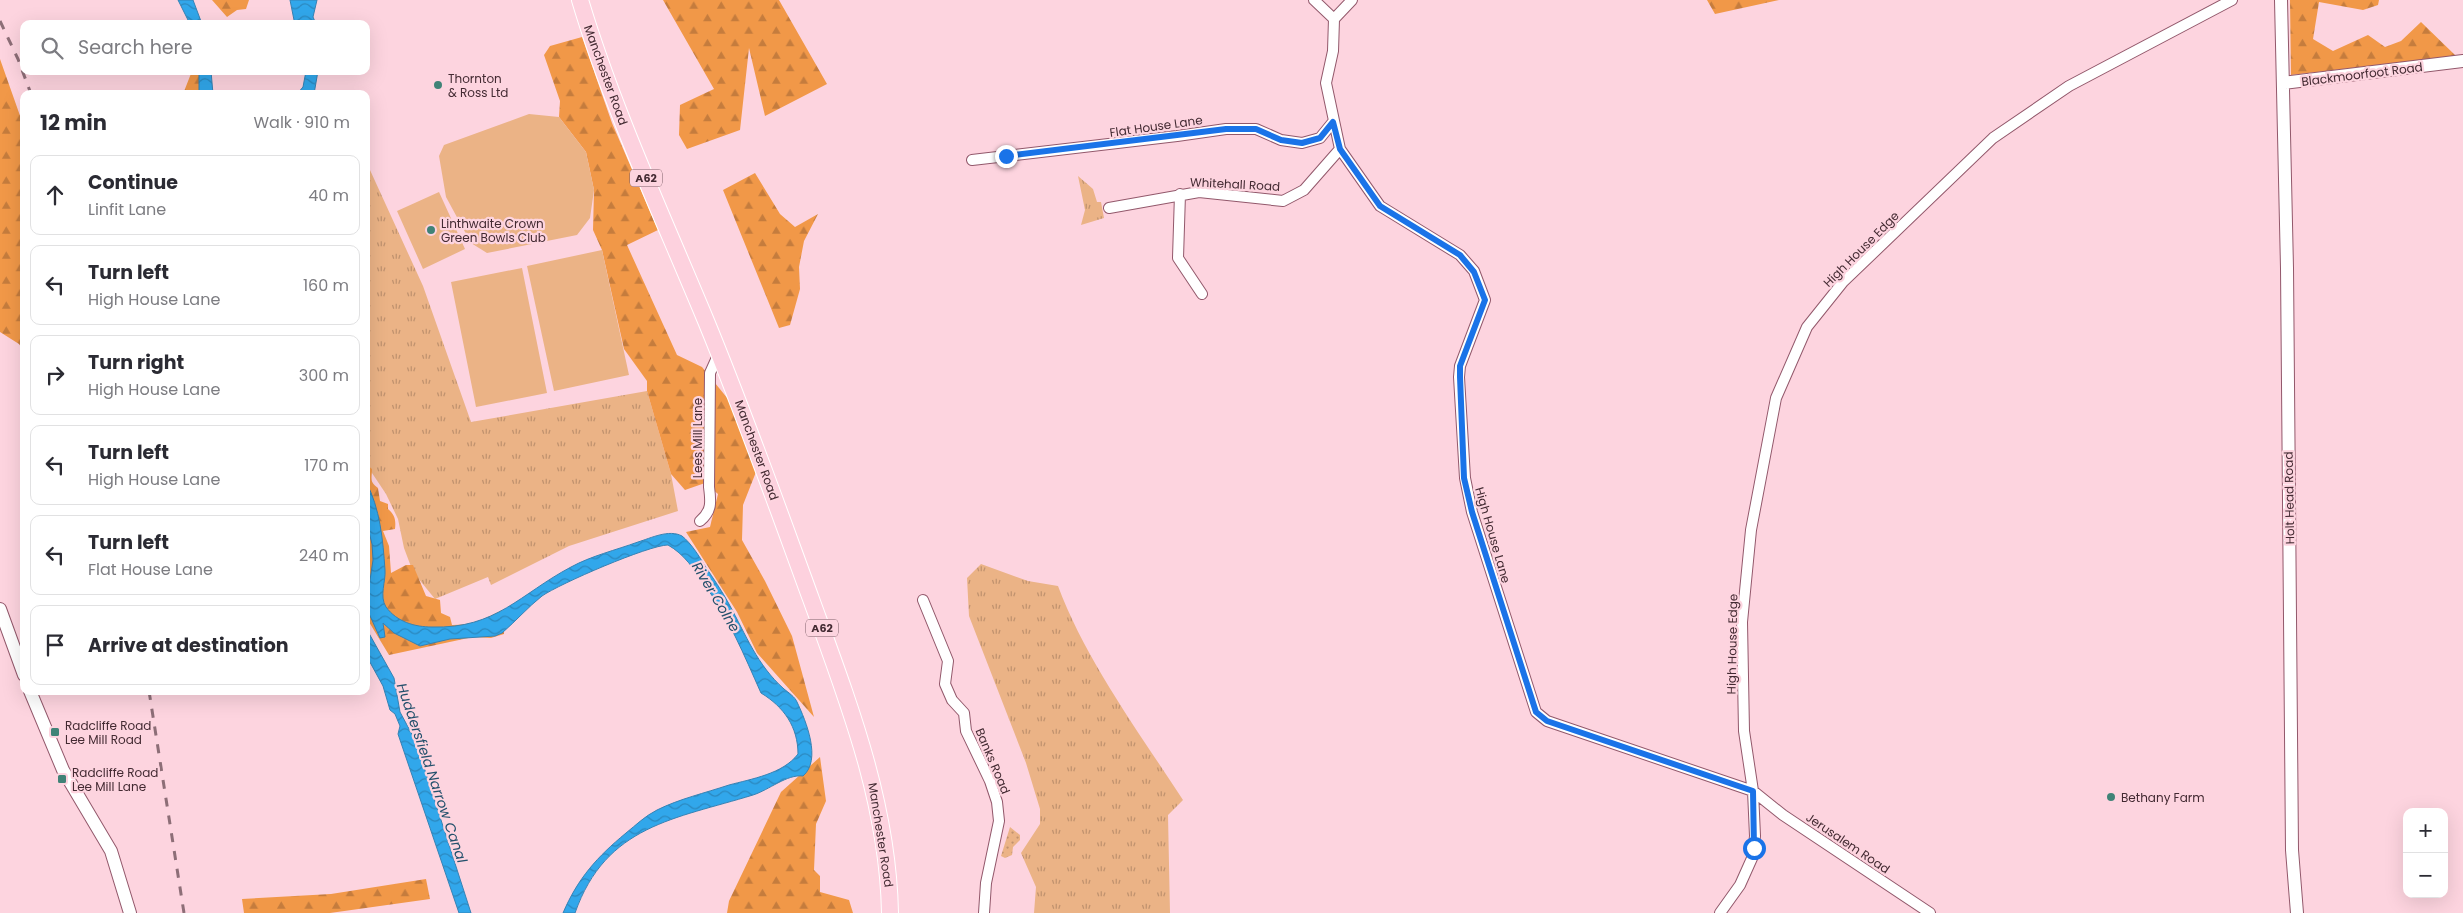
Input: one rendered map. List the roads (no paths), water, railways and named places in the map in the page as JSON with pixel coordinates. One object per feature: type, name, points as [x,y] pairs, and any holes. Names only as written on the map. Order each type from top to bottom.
[{"type":"main road","name":"Manchester Road","points":[[580,0],[611,93],[745,415],[853,715],[872,777],[889,880],[890,913]]},
{"type":"street","points":[[1314,0],[1334,19],[1352,0]]},
{"type":"street","name":"High House Edge","points":[[1720,913],[1734,895],[1753,856],[1755,836],[1753,791],[1744,732],[1742,622],[1751,530],[1776,398],[1807,327],[1843,282],[1993,138],[2069,86],[2232,0]]},
{"type":"street","name":"Blackmoorfoot Road","points":[[2281,0],[2283,83],[2463,61]]},
{"type":"street","name":"High House Lane","points":[[1334,19],[1332,51],[1326,83],[1340,149],[1380,206],[1460,255],[1474,272],[1485,300],[1460,366],[1464,478],[1472,512],[1536,712],[1547,721],[1753,791]]},
{"type":"street","name":"Holt Head Road","points":[[2283,83],[2288,288],[2292,850],[2297,913]]},
{"type":"street","name":"Flat House Lane","points":[[972,160],[1158,139],[1226,129],[1256,129],[1281,140],[1302,143],[1320,138],[1333,122]]},
{"type":"street","name":"Whitehall Road","points":[[1109,208],[1199,192],[1283,201],[1304,190],[1340,149]]},
{"type":"street","points":[[1180,194],[1178,258],[1202,294]]},
{"type":"street","name":"Lees Mill Lane","points":[[700,521],[709,514],[711,503],[709,488],[710,373],[719,353]]},
{"type":"street","name":"Banks Road","points":[[923,600],[948,661],[945,684],[952,700],[964,713],[966,731],[990,781],[997,802],[999,821],[986,883],[984,913]]},
{"type":"street","points":[[0,609],[20,664]]},
{"type":"street","points":[[32,695],[63,770],[112,851],[130,913]]},
{"type":"street","name":"Jerusalem Road","points":[[1753,791],[1783,815],[1930,913]]},
{"type":"water","points":[[178,0],[193,0],[200,20],[188,20]]},
{"type":"water","points":[[290,0],[317,0],[313,17],[314,20],[294,20]]},
{"type":"water","points":[[199,75],[211,75],[213,90],[199,90]]},
{"type":"water","points":[[305,75],[317,75],[315,90],[300,90],[303,87]]},
{"type":"water","name":"River Colne","points":[[370,490],[378,513],[382,536],[385,570],[384,603],[390,612],[407,623],[432,627],[454,626],[491,616],[553,577],[604,553],[660,535],[671,533],[682,536],[695,550],[720,589],[759,660],[775,680],[796,700],[810,740],[812,751],[809,769],[803,776],[791,777],[759,793],[697,811],[646,830],[624,843],[605,861],[588,884],[575,913],[563,913],[575,889],[589,869],[616,842],[648,815],[683,799],[766,775],[792,761],[798,754],[795,735],[788,719],[783,711],[761,693],[736,637],[713,597],[688,562],[668,545],[624,558],[552,590],[537,600],[502,633],[495,636],[450,639],[420,646],[394,633],[383,623],[385,637],[380,638],[370,616],[372,544],[370,536]]},
{"type":"water","points":[[370,635],[394,678],[400,712],[415,740],[471,913],[459,913],[398,734],[400,726],[395,714],[390,710],[383,686],[370,662]]},
{"type":"railway","points":[[0,21],[20,64]]},
{"type":"railway","points":[[24,75],[30,90]]},
{"type":"railway","points":[[150,695],[184,913]]},
{"type":"place","name":"Thornton & Ross Ltd","points":[[438,85]]},
{"type":"place","name":"Linthwaite Crown Green Bowls Club","points":[[431,230]]},
{"type":"place","name":"Radcliffe Road Lee Mill Road","points":[[55,732]]},
{"type":"place","name":"Radcliffe Road Lee Mill Lane","points":[[62,779]]},
{"type":"place","name":"Bethany Farm","points":[[2111,797]]},
{"type":"water label","name":"Huddersfield Narrow Canal","points":[[432,773]]}]
